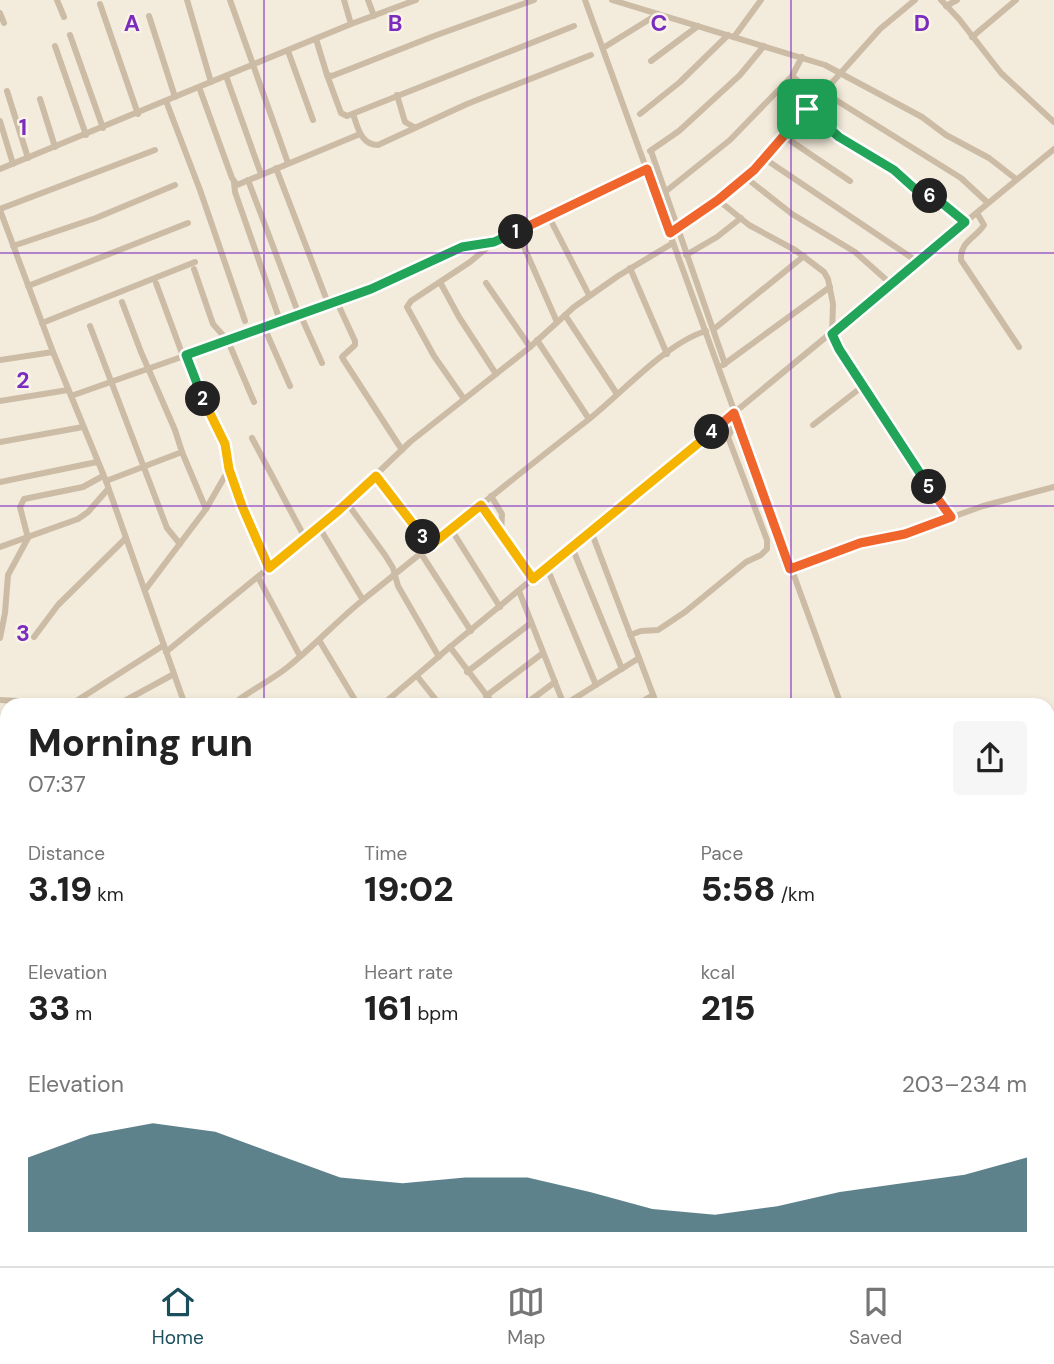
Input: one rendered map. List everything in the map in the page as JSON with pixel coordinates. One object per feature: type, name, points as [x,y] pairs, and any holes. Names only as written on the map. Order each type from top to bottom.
[{"type":"street","points":[[57,0],[64,16]]},
{"type":"street","points":[[187,0],[211,82]]},
{"type":"street","points":[[230,0],[288,163]]},
{"type":"street","points":[[344,0],[351,24]]},
{"type":"street","points":[[368,0],[374,16]]},
{"type":"street","points":[[0,169],[351,24],[416,0]]},
{"type":"street","points":[[327,75],[337,75],[534,0]]},
{"type":"street","points":[[585,0],[673,243],[710,330]]},
{"type":"street","points":[[612,0],[802,57],[841,73],[922,117],[946,135],[989,158],[1016,180]]},
{"type":"street","points":[[640,114],[731,36],[761,0]]},
{"type":"street","points":[[670,233],[718,200],[765,159],[880,29],[915,0]]},
{"type":"street","points":[[940,0],[1001,73],[1054,122]]},
{"type":"street","points":[[946,6],[957,0]]},
{"type":"street","points":[[972,37],[1016,0]]},
{"type":"street","points":[[100,4],[138,114]]},
{"type":"street","points":[[0,13],[4,23]]},
{"type":"street","points":[[603,48],[658,14]]},
{"type":"street","points":[[149,16],[175,97]]},
{"type":"street","points":[[316,39],[341,113],[347,116],[574,26]]},
{"type":"street","points":[[651,61],[698,26]]},
{"type":"street","points":[[70,36],[103,128]]},
{"type":"street","points":[[55,46],[86,135]]},
{"type":"street","points":[[642,156],[679,131],[740,75],[764,46]]},
{"type":"street","points":[[288,51],[313,120]]},
{"type":"street","points":[[353,114],[360,134],[369,144],[378,145],[414,127],[592,55]]},
{"type":"street","points":[[665,192],[730,139],[792,76],[802,57]]},
{"type":"street","points":[[226,76],[261,174]]},
{"type":"street","points":[[792,76],[953,173],[988,203]]},
{"type":"street","points":[[199,87],[278,315]]},
{"type":"street","points":[[7,91],[28,158]]},
{"type":"street","points":[[397,95],[405,122],[414,127]]},
{"type":"street","points":[[40,99],[55,147]]},
{"type":"street","points":[[166,101],[245,321]]},
{"type":"street","points":[[807,109],[839,137],[894,170],[914,188],[942,203],[965,222]]},
{"type":"street","points":[[0,121],[13,164]]},
{"type":"street","points":[[234,183],[248,180],[360,134]]},
{"type":"street","points":[[785,137],[850,181]]},
{"type":"street","points":[[396,698],[450,647],[735,417],[1054,149]]},
{"type":"street","points":[[155,150],[0,210],[104,478],[183,698]]},
{"type":"street","points":[[651,151],[722,366],[735,417],[838,698]]},
{"type":"street","points":[[765,159],[918,262]]},
{"type":"street","points":[[276,168],[326,298]]},
{"type":"street","points":[[464,400],[407,307],[411,301],[470,262],[494,242],[647,169]]},
{"type":"street","points":[[745,177],[792,215],[855,252],[891,284]]},
{"type":"street","points":[[248,180],[298,311],[322,363]]},
{"type":"street","points":[[13,246],[96,218],[175,186]]},
{"type":"street","points":[[718,200],[824,272],[830,287],[834,320],[832,334],[920,475],[951,517]]},
{"type":"street","points":[[977,213],[984,225],[966,243],[961,260],[1019,347]]},
{"type":"street","points":[[549,217],[589,295]]},
{"type":"street","points":[[686,255],[717,237],[741,218]]},
{"type":"street","points":[[28,286],[188,223]]},
{"type":"street","points":[[517,231],[557,322]]},
{"type":"street","points":[[0,401],[69,393],[150,370],[264,327],[298,311],[337,302],[462,247],[494,242]]},
{"type":"street","points":[[82,698],[165,649],[319,527],[402,450],[530,347],[589,295],[673,243]]},
{"type":"street","points":[[241,698],[283,671],[363,600],[422,555],[667,354],[692,336],[710,330],[804,257]]},
{"type":"street","points":[[42,323],[195,266],[213,324],[228,341],[254,402]]},
{"type":"street","points":[[630,268],[667,354]]},
{"type":"street","points":[[440,282],[496,374]]},
{"type":"street","points":[[156,283],[209,413],[225,444],[229,469],[269,568]]},
{"type":"street","points":[[486,283],[530,347]]},
{"type":"street","points":[[722,366],[830,287]]},
{"type":"street","points":[[122,302],[206,509]]},
{"type":"street","points":[[337,302],[355,341],[355,345],[342,357],[402,450]]},
{"type":"street","points":[[565,315],[617,394]]},
{"type":"street","points":[[90,326],[167,528],[180,544]]},
{"type":"street","points":[[264,327],[290,386]]},
{"type":"street","points":[[537,340],[589,419]]},
{"type":"street","points":[[0,360],[53,352]]},
{"type":"street","points":[[813,425],[863,386]]},
{"type":"street","points":[[630,635],[641,631],[658,631],[746,562],[767,549],[767,540],[728,437],[735,417]]},
{"type":"street","points":[[0,442],[83,427]]},
{"type":"street","points":[[252,438],[305,538]]},
{"type":"street","points":[[0,638],[8,575],[28,538],[20,507],[24,499],[83,487],[182,452]]},
{"type":"street","points":[[0,482],[97,462]]},
{"type":"street","points":[[145,590],[206,509],[229,469]]},
{"type":"street","points":[[376,476],[430,546]]},
{"type":"street","points":[[790,569],[860,543],[905,534],[983,506],[1054,487]]},
{"type":"street","points":[[0,547],[78,519],[88,512],[108,489]]},
{"type":"street","points":[[491,496],[502,514],[501,534]]},
{"type":"street","points":[[347,503],[385,555],[396,574],[398,586],[439,657]]},
{"type":"street","points":[[481,505],[533,579]]},
{"type":"street","points":[[319,527],[363,600]]},
{"type":"street","points":[[451,529],[500,607]]},
{"type":"street","points":[[591,531],[654,698]]},
{"type":"street","points":[[34,636],[58,606],[126,538]]},
{"type":"street","points":[[572,547],[622,669]]},
{"type":"street","points":[[422,555],[471,631]]},
{"type":"street","points":[[547,568],[596,685]]},
{"type":"street","points":[[258,577],[300,656]]},
{"type":"street","points":[[519,591],[562,698]]},
{"type":"street","points":[[467,672],[531,623]]},
{"type":"street","points":[[319,640],[354,698]]},
{"type":"street","points":[[450,647],[486,696],[543,653]]},
{"type":"street","points":[[576,698],[639,658]]},
{"type":"street","points":[[130,698],[174,674]]},
{"type":"street","points":[[417,676],[434,698]]},
{"type":"street","points":[[533,698],[555,682]]},
{"type":"street","points":[[648,698],[653,695]]},
{"type":"route","points":[[807,109],[839,137],[894,170],[904,181],[942,203],[965,222],[832,334],[920,475],[951,517],[905,534],[860,543],[790,569],[734,413],[533,579],[481,505],[430,546],[376,476],[269,568],[242,506],[229,469],[225,444],[209,413],[186,355],[371,289],[462,247],[494,242],[647,169],[670,233],[718,200],[754,170],[807,109]]}]
